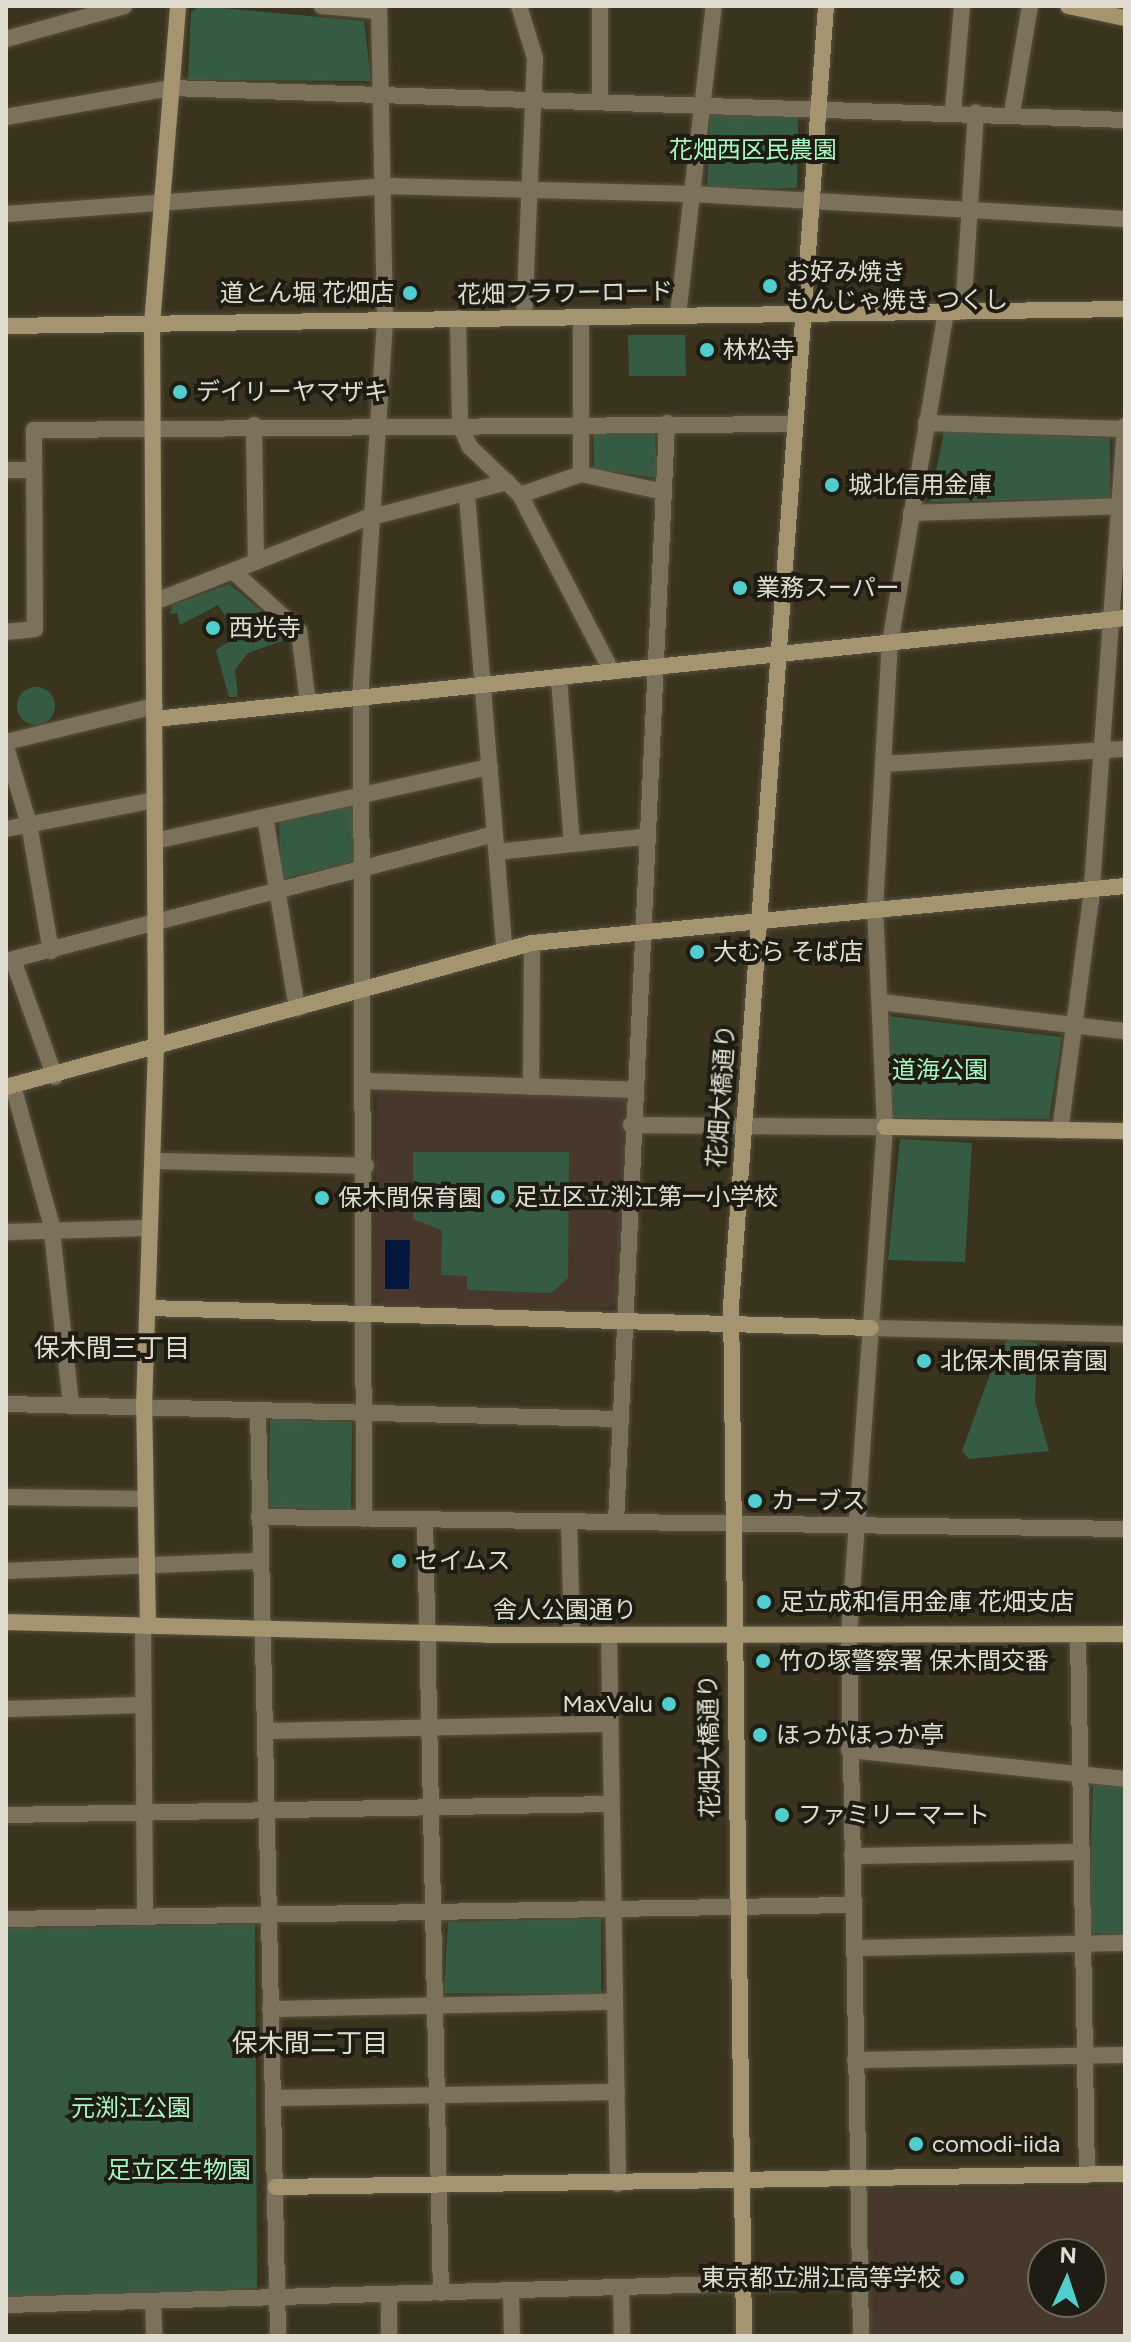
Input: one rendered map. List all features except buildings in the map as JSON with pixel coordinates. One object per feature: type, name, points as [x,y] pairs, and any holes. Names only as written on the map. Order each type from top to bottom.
[{"type":"street","points":[[6,39],[125,6]]},
{"type":"street","points":[[145,1915],[143,1705],[148,1566],[144,1407],[156,1050],[152,324],[178,6]]},
{"type":"street","points":[[322,6],[379,9],[384,93],[385,320],[363,697],[366,1081],[364,1519]]},
{"type":"street","points":[[519,6],[535,58],[524,317]]},
{"type":"street","points":[[600,6],[600,97]]},
{"type":"street","points":[[678,315],[714,6]]},
{"type":"street","name":"花畑大橋通り","points":[[744,2336],[728,1524],[730,1323],[826,6]]},
{"type":"street","points":[[953,111],[962,6]]},
{"type":"street","points":[[1012,113],[1030,6]]},
{"type":"street","points":[[1068,6],[1125,18]]},
{"type":"street","points":[[6,117],[171,88],[600,97],[1125,120]]},
{"type":"street","points":[[861,2336],[849,1635],[885,1127],[875,908],[890,643],[926,423],[954,312],[970,210],[976,112]]},
{"type":"street","points":[[6,214],[385,186],[692,194],[1125,219]]},
{"type":"street","name":"花畑フラワーロード","points":[[6,326],[1125,309]]},
{"type":"street","points":[[581,317],[581,474]]},
{"type":"street","points":[[458,318],[460,425],[470,447],[520,495],[612,672]]},
{"type":"street","points":[[616,1522],[643,837],[667,423]]},
{"type":"street","points":[[926,423],[1125,428],[1117,619],[1100,750],[1091,889],[1060,1131]]},
{"type":"street","points":[[6,632],[35,629],[34,430],[380,424],[794,424]]},
{"type":"street","points":[[254,425],[256,562]]},
{"type":"street","points":[[6,470],[34,470]]},
{"type":"street","points":[[520,495],[581,474],[664,492]]},
{"type":"street","points":[[154,602],[376,515],[467,495],[507,482]]},
{"type":"street","points":[[467,495],[504,949]]},
{"type":"street","points":[[911,513],[1122,506]]},
{"type":"street","points":[[234,572],[299,631],[308,703]]},
{"type":"street","points":[[51,951],[29,824],[6,745],[155,713],[308,703],[482,686],[1117,619]]},
{"type":"street","points":[[559,678],[572,844]]},
{"type":"street","points":[[884,764],[1125,749]]},
{"type":"street","points":[[155,841],[490,767]]},
{"type":"street","points":[[6,829],[155,800]]},
{"type":"street","points":[[265,817],[297,1008]]},
{"type":"street","points":[[55,1077],[9,961],[495,834]]},
{"type":"street","points":[[497,852],[643,837]]},
{"type":"street","points":[[71,1405],[50,1230],[9,1087],[156,1050],[364,987],[532,943],[639,928],[1125,886]]},
{"type":"street","points":[[531,1087],[532,943]]},
{"type":"street","points":[[880,1002],[1125,1031]]},
{"type":"street","points":[[366,1081],[632,1090]]},
{"type":"street","points":[[631,1125],[1125,1131]]},
{"type":"street","points":[[153,1161],[366,1166]]},
{"type":"street","points":[[6,1232],[150,1228]]},
{"type":"street","points":[[148,1308],[1125,1334]]},
{"type":"street","points":[[6,1404],[618,1419]]},
{"type":"street","points":[[258,1410],[278,2336]]},
{"type":"street","points":[[6,1497],[145,1499]]},
{"type":"street","points":[[259,1517],[1125,1529]]},
{"type":"street","points":[[425,1519],[441,2293]]},
{"type":"street","points":[[569,1521],[572,1634]]},
{"type":"street","points":[[6,1571],[260,1561]]},
{"type":"street","name":"舎人公園通り","points":[[6,1622],[427,1634],[1125,1634]]},
{"type":"street","points":[[609,1634],[618,2184]]},
{"type":"street","points":[[1078,1634],[1087,2175]]},
{"type":"street","points":[[6,1709],[143,1705]]},
{"type":"street","points":[[265,1731],[610,1724]]},
{"type":"street","points":[[849,1750],[1125,1779]]},
{"type":"street","points":[[6,1815],[610,1804]]},
{"type":"street","points":[[852,1856],[1081,1852]]},
{"type":"street","points":[[6,1919],[853,1905]]},
{"type":"street","points":[[854,1948],[1125,1943]]},
{"type":"street","points":[[270,2009],[615,2002]]},
{"type":"street","points":[[855,2060],[1125,2055]]},
{"type":"street","points":[[273,2098],[617,2092]]},
{"type":"street","points":[[276,2187],[1125,2174]]},
{"type":"street","points":[[6,2305],[860,2280]]},
{"type":"street","points":[[621,2287],[622,2336]]},
{"type":"street","points":[[511,2290],[512,2336]]},
{"type":"street","points":[[389,2294],[389,2336]]},
{"type":"street","points":[[153,2301],[154,2336]]},
{"type":"shaded area","name":"足立区立渕江第一小学校","points":[[377,1092],[625,1098],[616,1302],[610,1308],[381,1304],[374,1297]]},
{"type":"shaded area","name":"東京都立淵江高等学校","points":[[1125,2186],[1125,2336],[871,2336],[871,2190]]},
{"type":"green space","points":[[200,6],[364,21],[371,81],[188,80],[191,12]]},
{"type":"green space","name":"花畑西区民農園","points":[[710,112],[798,112],[797,188],[707,188]]},
{"type":"green space","points":[[628,335],[685,335],[686,376],[629,376]]},
{"type":"green space","points":[[944,431],[1110,438],[1110,498],[930,502]]},
{"type":"green space","points":[[593,432],[655,432],[657,478],[594,469]]},
{"type":"green space","points":[[229,584],[293,637],[248,653],[235,670],[238,697],[229,697],[216,650],[238,635],[218,605],[180,625],[177,613],[169,614],[173,605]]},
{"type":"green space","points":[[36,687],[49,693],[55,706],[49,719],[36,725],[23,719],[17,706],[23,693]]},
{"type":"green space","points":[[355,804],[357,861],[281,879],[279,820]]},
{"type":"green space","name":"道海公園","points":[[888,1016],[1062,1037],[1049,1119],[891,1118]]},
{"type":"green space","points":[[900,1139],[972,1143],[965,1262],[888,1260]]},
{"type":"green space","points":[[413,1152],[569,1152],[568,1278],[551,1293],[467,1290],[467,1276],[441,1275],[442,1230],[413,1219]]},
{"type":"green space","points":[[1010,1338],[1037,1343],[1035,1402],[1049,1451],[969,1459],[962,1451],[998,1352]]},
{"type":"green space","points":[[270,1419],[352,1422],[351,1510],[269,1507]]},
{"type":"green space","points":[[1093,1784],[1125,1787],[1125,1937],[1089,1932]]},
{"type":"green space","points":[[601,1918],[601,1994],[444,1993],[448,1922]]},
{"type":"green space","name":"元渕江公園","points":[[255,1924],[257,2288],[6,2301],[6,1928]]},
{"type":"water","points":[[385,1240],[410,1240],[409,1289],[385,1289]]},
{"type":"place","name":"お好み焼き もんじゃ焼き つくし","points":[[770,286]]},
{"type":"place","name":"道とん堀 花畑店","points":[[410,293]]},
{"type":"place","name":"林松寺","points":[[707,350]]},
{"type":"place","name":"デイリーヤマザキ","points":[[180,392]]},
{"type":"place","name":"城北信用金庫","points":[[832,485]]},
{"type":"place","name":"業務スーパー","points":[[740,588]]},
{"type":"place","name":"西光寺","points":[[213,628]]},
{"type":"place","name":"大むら そば店","points":[[697,952]]},
{"type":"place","name":"足立区立渕江第一小学校","points":[[498,1197]]},
{"type":"place","name":"保木間保育園","points":[[322,1198]]},
{"type":"place","name":"北保木間保育園","points":[[924,1361]]},
{"type":"place","name":"カーブス","points":[[755,1501]]},
{"type":"place","name":"セイムス","points":[[399,1561]]},
{"type":"place","name":"足立成和信用金庫 花畑支店","points":[[764,1602]]},
{"type":"place","name":"竹の塚警察署 保木間交番","points":[[763,1661]]},
{"type":"place","name":"MaxValu","points":[[669,1704]]},
{"type":"place","name":"ほっかほっか亭","points":[[760,1735]]},
{"type":"place","name":"ファミリーマート","points":[[782,1815]]},
{"type":"place","name":"comodi-iida","points":[[916,2144]]},
{"type":"place","name":"東京都立淵江高等学校","points":[[957,2278]]},
{"type":"district","name":"保木間三丁目","points":[[112,1349]]},
{"type":"district","name":"保木間二丁目","points":[[310,2044]]},
{"type":"park label","name":"足立区生物園","points":[[179,2170]]}]
